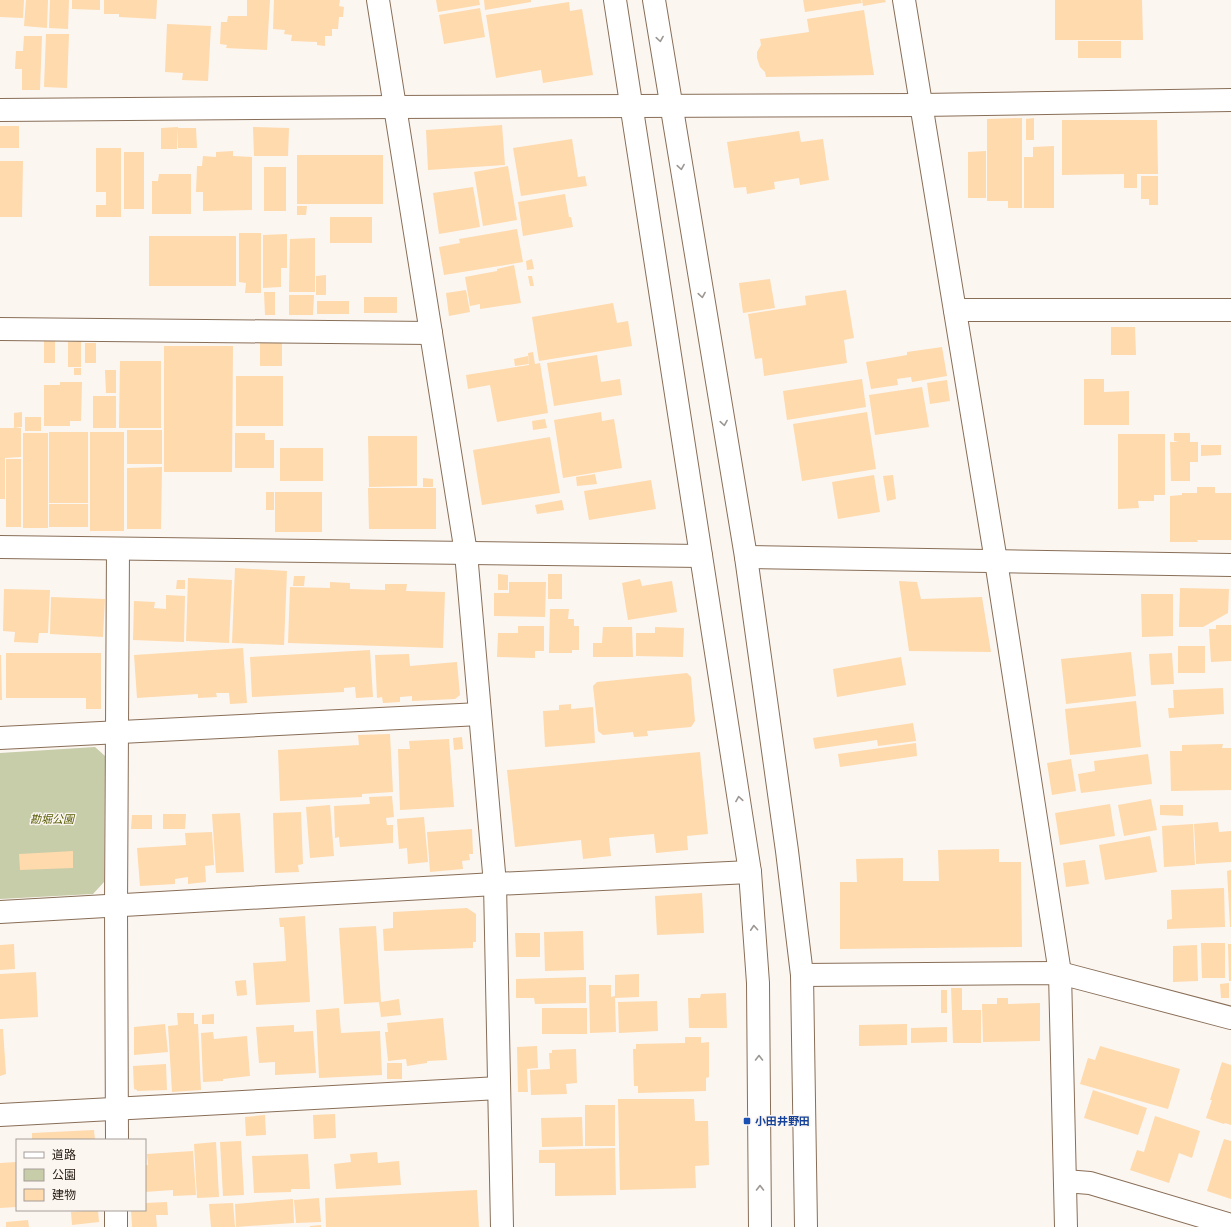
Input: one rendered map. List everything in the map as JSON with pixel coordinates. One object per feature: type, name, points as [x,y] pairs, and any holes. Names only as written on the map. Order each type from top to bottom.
[{"type":"street","points":[[378,0],[466,553],[495,884],[502,1227]]},
{"type":"street","points":[[615,0],[750,872],[758,982],[760,1227]]},
{"type":"street","points":[[654,0],[746,557],[786,843],[802,975],[806,1227]]},
{"type":"street","points":[[904,0],[996,561],[1060,973],[1066,1227]]},
{"type":"street","points":[[0,110],[921,105],[1231,100]]},
{"type":"street","points":[[955,310],[1231,310]]},
{"type":"street","points":[[0,329],[431,333]]},
{"type":"street","points":[[0,547],[701,556]]},
{"type":"street","points":[[116,1139],[118,549]]},
{"type":"street","points":[[746,557],[1231,565]]},
{"type":"street","points":[[0,738],[480,714]]},
{"type":"street","points":[[0,912],[116,907],[495,884],[750,872]]},
{"type":"street","points":[[802,975],[1060,973],[1231,1018]]},
{"type":"street","points":[[0,1115],[500,1088]]},
{"type":"street","points":[[1065,1181],[1090,1183],[1231,1225]]},
{"type":"street","points":[[116,1211],[116,1227]]},
{"type":"green space","name":"勘堀公園","points":[[95,747],[105,756],[104,882],[93,894],[0,899],[0,753]]},
{"type":"building","points":[[0,0],[24,0],[23,18],[0,17]]},
{"type":"building","points":[[26,0],[48,0],[47,28],[24,26]]},
{"type":"building","points":[[50,0],[69,0],[68,29],[49,28]]},
{"type":"building","points":[[72,0],[100,0],[100,10],[72,9]]},
{"type":"building","points":[[104,0],[157,0],[156,19],[119,17],[119,14],[104,14]]},
{"type":"building","points":[[247,0],[270,0],[267,50],[226,48],[227,45],[220,44],[221,22],[227,22],[228,16],[247,16]]},
{"type":"building","points":[[274,0],[340,0],[339,6],[344,7],[343,17],[339,17],[338,29],[332,29],[332,36],[325,36],[325,46],[317,45],[317,42],[291,41],[292,35],[284,34],[285,30],[273,29]]},
{"type":"building","points":[[436,0],[479,0],[480,5],[438,12]]},
{"type":"building","points":[[484,0],[531,0],[531,2],[485,10]]},
{"type":"building","points":[[803,0],[861,0],[862,3],[805,12]]},
{"type":"building","points":[[862,0],[885,0],[886,2],[863,6]]},
{"type":"building","points":[[1055,0],[1142,0],[1143,40],[1055,40]]},
{"type":"building","points":[[569,2],[570,11],[582,9],[593,75],[543,83],[541,70],[496,78],[486,15]]},
{"type":"building","points":[[480,8],[485,37],[444,44],[439,15]]},
{"type":"building","points":[[864,10],[874,75],[766,77],[765,72],[760,67],[757,58],[757,52],[761,45],[760,39],[809,32],[807,19]]},
{"type":"building","points":[[167,24],[211,26],[208,81],[182,80],[183,73],[165,72]]},
{"type":"building","points":[[46,34],[69,34],[67,88],[44,87]]},
{"type":"building","points":[[24,36],[42,36],[40,90],[22,90],[22,69],[15,69],[16,51],[23,51]]},
{"type":"building","points":[[1078,41],[1121,41],[1121,58],[1078,58]]},
{"type":"building","points":[[1022,118],[1022,208],[1008,208],[1008,201],[987,201],[987,119]]},
{"type":"building","points":[[1034,118],[1034,140],[1026,140],[1026,119]]},
{"type":"building","points":[[1062,120],[1157,120],[1158,174],[1137,174],[1137,188],[1124,188],[1124,174],[1062,175]]},
{"type":"building","points":[[502,125],[505,165],[428,170],[426,130]]},
{"type":"building","points":[[0,126],[19,126],[19,148],[0,148]]},
{"type":"building","points":[[178,127],[177,149],[161,149],[161,128]]},
{"type":"building","points":[[253,127],[289,128],[288,156],[254,156]]},
{"type":"building","points":[[178,128],[196,128],[197,148],[178,148]]},
{"type":"building","points":[[799,131],[801,142],[823,139],[829,180],[800,185],[799,178],[774,182],[775,189],[747,194],[746,187],[734,188],[727,142]]},
{"type":"building","points":[[572,139],[578,177],[585,176],[587,186],[521,196],[513,148]]},
{"type":"building","points":[[1054,146],[1054,208],[1024,208],[1024,157],[1033,157],[1033,147]]},
{"type":"building","points":[[96,148],[121,148],[121,217],[96,217],[96,205],[106,205],[106,192],[96,192]]},
{"type":"building","points":[[233,151],[233,156],[252,157],[252,210],[203,211],[203,192],[196,192],[197,166],[202,166],[203,156],[216,157],[216,152]]},
{"type":"building","points":[[986,151],[986,198],[968,198],[968,152]]},
{"type":"building","points":[[124,152],[144,152],[144,209],[124,209]]},
{"type":"building","points":[[297,155],[383,155],[383,204],[297,204]]},
{"type":"building","points":[[0,161],[23,161],[22,217],[0,217]]},
{"type":"building","points":[[508,166],[517,220],[483,226],[474,172]]},
{"type":"building","points":[[264,167],[286,167],[286,211],[264,211]]},
{"type":"building","points":[[159,174],[191,174],[191,214],[152,214],[152,181],[158,181]]},
{"type":"building","points":[[1141,176],[1158,176],[1158,205],[1149,205],[1149,199],[1141,199]]},
{"type":"building","points":[[473,187],[480,227],[439,234],[433,193]]},
{"type":"building","points":[[565,194],[569,217],[571,217],[573,227],[523,236],[518,202]]},
{"type":"building","points":[[297,206],[307,206],[306,215],[297,215]]},
{"type":"building","points":[[330,217],[372,217],[372,243],[330,243]]},
{"type":"building","points":[[517,229],[523,262],[444,275],[439,247],[460,243],[459,239]]},
{"type":"building","points":[[239,233],[261,233],[261,293],[245,293],[246,283],[239,282]]},
{"type":"building","points":[[287,234],[287,268],[281,268],[281,287],[263,288],[263,235]]},
{"type":"building","points":[[149,236],[236,236],[236,286],[149,286]]},
{"type":"building","points":[[315,238],[315,292],[289,292],[290,239]]},
{"type":"building","points":[[532,259],[534,269],[527,270],[526,261]]},
{"type":"building","points":[[514,265],[521,303],[480,309],[480,304],[470,306],[465,277],[497,271],[497,269]]},
{"type":"building","points":[[326,275],[326,295],[316,295],[316,276]]},
{"type":"building","points":[[528,276],[532,276],[534,286],[530,286]]},
{"type":"building","points":[[770,279],[775,308],[743,313],[739,283]]},
{"type":"building","points":[[466,290],[470,312],[449,316],[446,293]]},
{"type":"building","points":[[846,290],[854,338],[844,340],[847,363],[764,376],[762,358],[755,359],[748,314],[806,305],[805,296]]},
{"type":"building","points":[[264,292],[275,292],[275,315],[265,315]]},
{"type":"building","points":[[289,295],[314,295],[313,315],[289,315]]},
{"type":"building","points":[[364,297],[397,297],[397,313],[364,313]]},
{"type":"building","points":[[317,301],[349,301],[349,314],[317,314]]},
{"type":"building","points":[[613,303],[617,323],[628,321],[632,346],[539,361],[532,317]]},
{"type":"building","points":[[1111,327],[1135,327],[1136,355],[1111,355]]},
{"type":"building","points":[[44,341],[55,341],[55,363],[44,363]]},
{"type":"building","points":[[81,341],[81,367],[68,367],[68,342]]},
{"type":"building","points":[[260,342],[282,342],[282,366],[260,366]]},
{"type":"building","points":[[85,343],[96,343],[96,363],[85,363]]},
{"type":"building","points":[[164,346],[233,346],[232,472],[164,472]]},
{"type":"building","points":[[942,347],[947,376],[912,382],[911,377],[897,379],[898,385],[871,389],[866,362],[907,355],[907,352]]},
{"type":"building","points":[[533,352],[535,364],[540,363],[548,413],[497,422],[490,385],[468,389],[466,375],[529,365],[528,353]]},
{"type":"building","points":[[597,355],[601,382],[620,379],[622,395],[554,406],[547,363]]},
{"type":"building","points":[[528,356],[529,364],[515,366],[514,359]]},
{"type":"building","points":[[120,361],[161,361],[161,428],[119,428]]},
{"type":"building","points":[[74,368],[81,368],[81,375],[74,375]]},
{"type":"building","points":[[105,370],[116,370],[116,393],[106,393]]},
{"type":"building","points":[[236,376],[283,376],[283,426],[236,426]]},
{"type":"building","points":[[862,379],[866,407],[787,420],[783,391]]},
{"type":"building","points":[[1084,379],[1104,379],[1104,392],[1129,391],[1129,425],[1084,425]]},
{"type":"building","points":[[947,380],[950,401],[930,404],[927,383]]},
{"type":"building","points":[[60,382],[82,382],[81,421],[70,421],[70,426],[44,426],[44,385],[60,385]]},
{"type":"building","points":[[922,387],[929,427],[875,435],[869,395]]},
{"type":"building","points":[[93,396],[116,396],[116,428],[93,428]]},
{"type":"building","points":[[22,412],[22,427],[14,428],[14,413]]},
{"type":"building","points":[[601,412],[602,421],[614,419],[622,468],[563,478],[554,420]]},
{"type":"building","points":[[867,412],[876,469],[802,481],[793,424]]},
{"type":"building","points":[[25,417],[41,417],[41,431],[25,431]]},
{"type":"building","points":[[545,419],[547,428],[533,430],[532,421]]},
{"type":"building","points":[[0,428],[21,428],[21,457],[5,458],[5,499],[0,499]]},
{"type":"building","points":[[127,430],[162,430],[162,464],[127,464]]},
{"type":"building","points":[[49,432],[88,432],[88,503],[49,503]]},
{"type":"building","points":[[90,432],[124,432],[124,531],[90,531]]},
{"type":"building","points":[[23,433],[48,433],[48,528],[23,528]]},
{"type":"building","points":[[235,433],[265,433],[265,440],[274,440],[274,468],[235,468]]},
{"type":"building","points":[[1174,433],[1190,433],[1190,442],[1198,442],[1198,462],[1190,462],[1190,481],[1171,481],[1170,442],[1179,442],[1174,441]]},
{"type":"building","points":[[1118,434],[1165,434],[1165,495],[1154,495],[1154,501],[1138,501],[1139,508],[1118,509]]},
{"type":"building","points":[[368,436],[417,436],[417,486],[369,487]]},
{"type":"building","points":[[550,437],[560,493],[482,505],[473,450]]},
{"type":"building","points":[[1201,445],[1221,445],[1221,455],[1201,456]]},
{"type":"building","points":[[280,448],[323,448],[323,481],[280,481]]},
{"type":"building","points":[[6,459],[21,459],[21,527],[6,527]]},
{"type":"building","points":[[162,467],[161,529],[127,529],[127,468]]},
{"type":"building","points":[[595,474],[597,484],[577,486],[576,477]]},
{"type":"building","points":[[874,475],[880,512],[838,519],[832,482]]},
{"type":"building","points":[[893,475],[896,499],[887,501],[883,476]]},
{"type":"building","points":[[423,478],[433,479],[433,487],[423,487]]},
{"type":"building","points":[[651,480],[656,509],[589,520],[584,491]]},
{"type":"building","points":[[1197,487],[1215,487],[1215,493],[1231,493],[1231,540],[1170,542],[1170,496],[1182,495],[1182,493],[1197,493]]},
{"type":"building","points":[[368,488],[436,488],[436,529],[369,529]]},
{"type":"building","points":[[266,492],[274,492],[274,510],[266,510]]},
{"type":"building","points":[[275,492],[322,492],[322,532],[275,532]]},
{"type":"building","points":[[562,500],[564,510],[537,514],[535,505]]},
{"type":"building","points":[[49,504],[88,504],[88,527],[49,527]]},
{"type":"building","points":[[235,568],[287,571],[284,645],[232,643]]},
{"type":"building","points":[[498,574],[508,575],[508,590],[498,590]]},
{"type":"building","points":[[548,574],[562,574],[562,599],[548,599]]},
{"type":"building","points":[[294,576],[305,576],[304,586],[293,586]]},
{"type":"building","points":[[188,578],[232,580],[229,643],[186,641]]},
{"type":"building","points":[[640,579],[642,586],[672,581],[677,612],[628,620],[622,583]]},
{"type":"building","points":[[177,580],[185,580],[185,589],[176,589]]},
{"type":"building","points":[[899,581],[917,582],[921,599],[982,597],[991,652],[909,651]]},
{"type":"building","points":[[330,582],[350,583],[350,589],[385,590],[385,584],[407,584],[406,591],[445,592],[443,648],[288,643],[290,587],[330,588]]},
{"type":"building","points":[[509,582],[546,582],[545,617],[494,616],[494,593],[509,593]]},
{"type":"building","points":[[1180,588],[1229,589],[1228,613],[1203,627],[1179,627]]},
{"type":"building","points":[[4,589],[50,590],[48,633],[39,633],[38,643],[14,642],[15,632],[3,631]]},
{"type":"building","points":[[1141,594],[1173,594],[1173,636],[1142,637]]},
{"type":"building","points":[[166,595],[185,596],[184,642],[133,640],[134,601],[155,602],[154,608],[166,609]]},
{"type":"building","points":[[51,597],[105,599],[103,637],[50,634]]},
{"type":"building","points":[[550,609],[569,609],[568,619],[574,619],[574,626],[579,626],[579,650],[572,650],[572,653],[549,653]]},
{"type":"building","points":[[1216,625],[1231,625],[1231,661],[1211,662],[1209,629],[1216,629]]},
{"type":"building","points":[[518,626],[544,626],[544,651],[535,651],[535,658],[497,657],[498,633],[518,633]]},
{"type":"building","points":[[603,627],[632,627],[633,657],[593,657],[593,643],[602,643]]},
{"type":"building","points":[[655,627],[684,628],[683,657],[636,656],[636,633],[655,633]]},
{"type":"building","points":[[1178,646],[1205,646],[1205,673],[1178,673]]},
{"type":"building","points":[[243,648],[247,703],[230,704],[229,693],[216,693],[217,697],[198,698],[198,694],[137,698],[134,655]]},
{"type":"building","points":[[370,650],[373,697],[356,698],[355,687],[344,688],[344,692],[252,697],[250,657]]},
{"type":"building","points":[[1131,652],[1136,696],[1066,704],[1061,659]]},
{"type":"building","points":[[6,653],[101,653],[101,709],[86,709],[86,698],[6,698]]},
{"type":"building","points":[[1172,653],[1174,684],[1151,685],[1149,654]]},
{"type":"building","points":[[409,654],[410,666],[457,662],[460,695],[455,699],[412,701],[412,696],[400,697],[400,702],[383,703],[382,697],[377,698],[375,655]]},
{"type":"building","points":[[1,655],[2,700],[0,700]]},
{"type":"building","points":[[901,657],[906,685],[837,697],[833,669]]},
{"type":"building","points":[[687,673],[691,677],[695,721],[691,727],[647,731],[648,736],[634,737],[633,732],[603,735],[598,731],[593,686],[597,682]]},
{"type":"building","points":[[1223,688],[1224,714],[1169,718],[1168,708],[1174,708],[1173,690]]},
{"type":"building","points":[[1136,701],[1141,747],[1070,755],[1065,709]]},
{"type":"building","points":[[571,704],[571,709],[593,707],[595,743],[545,747],[543,711],[559,710],[559,705]]},
{"type":"building","points":[[913,723],[916,741],[878,746],[877,740],[815,749],[813,738]]},
{"type":"building","points":[[390,734],[393,792],[362,794],[362,797],[280,801],[278,750],[359,745],[358,735]]},
{"type":"building","points":[[462,737],[463,749],[454,750],[453,738]]},
{"type":"building","points":[[449,739],[454,807],[400,810],[398,749],[410,749],[409,741]]},
{"type":"building","points":[[916,743],[917,756],[840,767],[838,754]]},
{"type":"building","points":[[1223,744],[1222,748],[1231,748],[1231,790],[1171,791],[1170,751],[1182,751],[1182,745]]},
{"type":"building","points":[[700,752],[708,834],[687,836],[688,850],[656,853],[654,834],[609,838],[611,856],[583,859],[581,840],[515,847],[507,770]]},
{"type":"building","points":[[1148,754],[1152,784],[1081,793],[1078,774],[1095,771],[1094,761]]},
{"type":"building","points":[[1071,759],[1076,791],[1052,795],[1047,763]]},
{"type":"building","points":[[392,796],[394,817],[386,818],[387,825],[393,825],[393,843],[340,847],[339,837],[335,838],[334,806],[370,804],[369,797]]},
{"type":"building","points":[[1151,799],[1157,830],[1124,836],[1118,805]]},
{"type":"building","points":[[1110,804],[1115,836],[1060,845],[1055,813]]},
{"type":"building","points":[[330,805],[334,856],[310,858],[306,807]]},
{"type":"building","points":[[1160,805],[1183,805],[1183,816],[1160,815]]},
{"type":"building","points":[[301,812],[303,864],[298,865],[299,872],[275,873],[273,813]]},
{"type":"building","points":[[240,813],[244,872],[216,873],[212,814]]},
{"type":"building","points":[[163,814],[186,814],[185,829],[163,829]]},
{"type":"building","points":[[132,815],[152,815],[152,829],[131,829]]},
{"type":"building","points":[[424,817],[428,862],[408,864],[407,848],[399,849],[397,819]]},
{"type":"building","points":[[1218,822],[1219,832],[1231,831],[1231,862],[1196,864],[1194,824]]},
{"type":"building","points":[[1193,824],[1195,865],[1164,867],[1162,826]]},
{"type":"building","points":[[472,829],[473,854],[469,854],[470,860],[462,861],[463,869],[430,872],[427,832]]},
{"type":"building","points":[[212,832],[214,865],[205,866],[206,882],[188,884],[188,877],[175,879],[175,884],[140,886],[137,848],[186,845],[185,833]]},
{"type":"building","points":[[1150,836],[1157,872],[1105,880],[1099,845]]},
{"type":"building","points":[[999,849],[999,862],[1021,862],[1022,947],[840,949],[840,882],[857,882],[856,859],[903,858],[903,881],[939,881],[938,850]]},
{"type":"building","points":[[73,851],[73,868],[20,870],[19,854]]},
{"type":"building","points":[[1085,860],[1089,884],[1066,887],[1063,863]]},
{"type":"building","points":[[1231,870],[1231,927],[1230,927],[1227,871]]},
{"type":"building","points":[[1224,888],[1225,927],[1167,929],[1167,920],[1172,919],[1171,890]]},
{"type":"building","points":[[702,893],[704,933],[657,935],[655,896]]},
{"type":"building","points":[[467,908],[476,914],[476,942],[473,942],[473,948],[384,950],[383,929],[393,928],[393,912]]},
{"type":"building","points":[[305,916],[310,1002],[256,1005],[253,963],[286,961],[284,927],[280,927],[279,918]]},
{"type":"building","points":[[376,926],[381,1002],[399,999],[401,1015],[381,1017],[379,1002],[344,1004],[339,928]]},
{"type":"building","points":[[583,931],[584,970],[545,971],[544,932]]},
{"type":"building","points":[[515,933],[540,933],[540,957],[516,957]]},
{"type":"building","points":[[1201,943],[1225,943],[1225,978],[1202,978]]},
{"type":"building","points":[[14,944],[15,969],[0,970],[0,945]]},
{"type":"building","points":[[1228,944],[1231,944],[1231,981],[1229,981]]},
{"type":"building","points":[[1197,945],[1198,981],[1173,982],[1173,946]]},
{"type":"building","points":[[36,972],[38,1017],[0,1019],[0,974]]},
{"type":"building","points":[[639,974],[639,997],[615,998],[616,1032],[590,1033],[589,985],[611,985],[611,997],[615,996],[615,975]]},
{"type":"building","points":[[586,977],[586,1003],[535,1004],[534,998],[516,998],[516,979]]},
{"type":"building","points":[[246,980],[247,995],[237,996],[235,981]]},
{"type":"building","points":[[1229,983],[1229,998],[1221,998],[1220,984]]},
{"type":"building","points":[[951,988],[962,988],[962,1010],[981,1010],[981,1043],[953,1043]]},
{"type":"building","points":[[941,990],[947,990],[947,1013],[941,1013]]},
{"type":"building","points":[[726,993],[727,1028],[689,1028],[688,998],[700,998],[701,994]]},
{"type":"building","points":[[997,998],[1008,998],[1008,1004],[1040,1003],[1040,1041],[983,1042],[982,1004],[997,1004]]},
{"type":"building","points":[[657,1001],[658,1031],[619,1033],[618,1002]]},
{"type":"building","points":[[339,1008],[341,1033],[380,1031],[382,1075],[319,1078],[316,1010]]},
{"type":"building","points":[[542,1008],[587,1008],[587,1034],[542,1034]]},
{"type":"building","points":[[177,1013],[194,1013],[194,1024],[198,1024],[201,1090],[172,1092],[168,1026],[178,1025]]},
{"type":"building","points":[[214,1014],[214,1024],[202,1024],[202,1015]]},
{"type":"building","points":[[443,1018],[447,1060],[427,1061],[427,1063],[407,1066],[406,1059],[388,1061],[385,1032],[388,1032],[387,1023]]},
{"type":"building","points":[[165,1024],[168,1052],[134,1055],[134,1027]]},
{"type":"building","points":[[907,1024],[907,1045],[859,1046],[859,1025]]},
{"type":"building","points":[[294,1025],[294,1032],[313,1031],[316,1073],[275,1075],[275,1062],[259,1063],[256,1027]]},
{"type":"building","points":[[947,1027],[947,1042],[911,1043],[911,1028]]},
{"type":"building","points":[[0,1029],[3,1029],[6,1074],[0,1076]]},
{"type":"building","points":[[213,1032],[214,1039],[247,1036],[250,1076],[223,1079],[223,1081],[203,1082],[201,1033]]},
{"type":"building","points":[[685,1037],[701,1037],[701,1043],[709,1042],[709,1077],[706,1078],[706,1091],[638,1093],[638,1086],[634,1086],[633,1049],[636,1049],[636,1044],[685,1043]]},
{"type":"building","points":[[537,1046],[538,1068],[527,1069],[528,1092],[518,1092],[517,1047]]},
{"type":"building","points":[[1100,1046],[1180,1069],[1168,1109],[1080,1084],[1088,1058],[1095,1060]]},
{"type":"building","points":[[576,1049],[577,1083],[566,1084],[567,1094],[531,1095],[530,1070],[550,1069],[549,1053],[552,1053],[552,1050]]},
{"type":"building","points":[[1222,1062],[1231,1065],[1231,1125],[1206,1118]]},
{"type":"building","points":[[387,1063],[402,1063],[402,1079],[387,1079]]},
{"type":"building","points":[[166,1064],[167,1090],[137,1091],[134,1089],[133,1066]]},
{"type":"building","points":[[1093,1090],[1147,1108],[1138,1135],[1084,1118]]},
{"type":"building","points":[[618,1099],[694,1099],[695,1121],[708,1121],[709,1165],[695,1166],[696,1188],[620,1190]]},
{"type":"building","points":[[585,1105],[615,1105],[615,1146],[585,1146]]},
{"type":"building","points":[[335,1114],[336,1138],[314,1139],[313,1115]]},
{"type":"building","points":[[265,1115],[266,1135],[246,1136],[245,1117]]},
{"type":"building","points":[[1155,1116],[1200,1131],[1192,1158],[1179,1153],[1169,1183],[1130,1170],[1137,1150],[1144,1152]]},
{"type":"building","points":[[582,1117],[583,1146],[542,1147],[541,1118]]},
{"type":"building","points":[[94,1130],[95,1139],[32,1139],[32,1133]]},
{"type":"building","points":[[1224,1139],[1231,1141],[1231,1199],[1207,1191]]},
{"type":"building","points":[[241,1141],[244,1195],[223,1196],[220,1142]]},
{"type":"building","points":[[216,1142],[219,1197],[197,1198],[194,1144]]},
{"type":"building","points":[[615,1148],[616,1195],[555,1196],[555,1163],[539,1163],[539,1150]]},
{"type":"building","points":[[193,1151],[196,1195],[173,1196],[173,1190],[146,1192],[146,1165],[148,1165],[147,1154]]},
{"type":"building","points":[[377,1152],[378,1163],[399,1161],[401,1185],[336,1189],[334,1164],[351,1162],[350,1154]]},
{"type":"building","points":[[308,1154],[310,1189],[291,1189],[291,1192],[254,1193],[252,1156]]},
{"type":"building","points":[[16,1162],[16,1207],[0,1208],[0,1163]]},
{"type":"building","points":[[477,1190],[479,1227],[326,1227],[325,1198]]},
{"type":"building","points":[[319,1198],[321,1222],[296,1223],[294,1200]]},
{"type":"building","points":[[293,1199],[294,1223],[236,1227],[235,1204]]},
{"type":"building","points":[[167,1202],[168,1215],[156,1215],[157,1227],[132,1227],[131,1211],[146,1211],[146,1203]]},
{"type":"building","points":[[233,1203],[235,1227],[211,1227],[209,1204]]},
{"type":"building","points":[[98,1211],[99,1222],[72,1225],[71,1212]]},
{"type":"building","points":[[28,1220],[29,1227],[6,1227],[6,1222]]},
{"type":"building","points":[[321,1225],[321,1227],[310,1227],[310,1226]]},
{"type":"place","name":"小田井野田","points":[[747,1121]]}]
